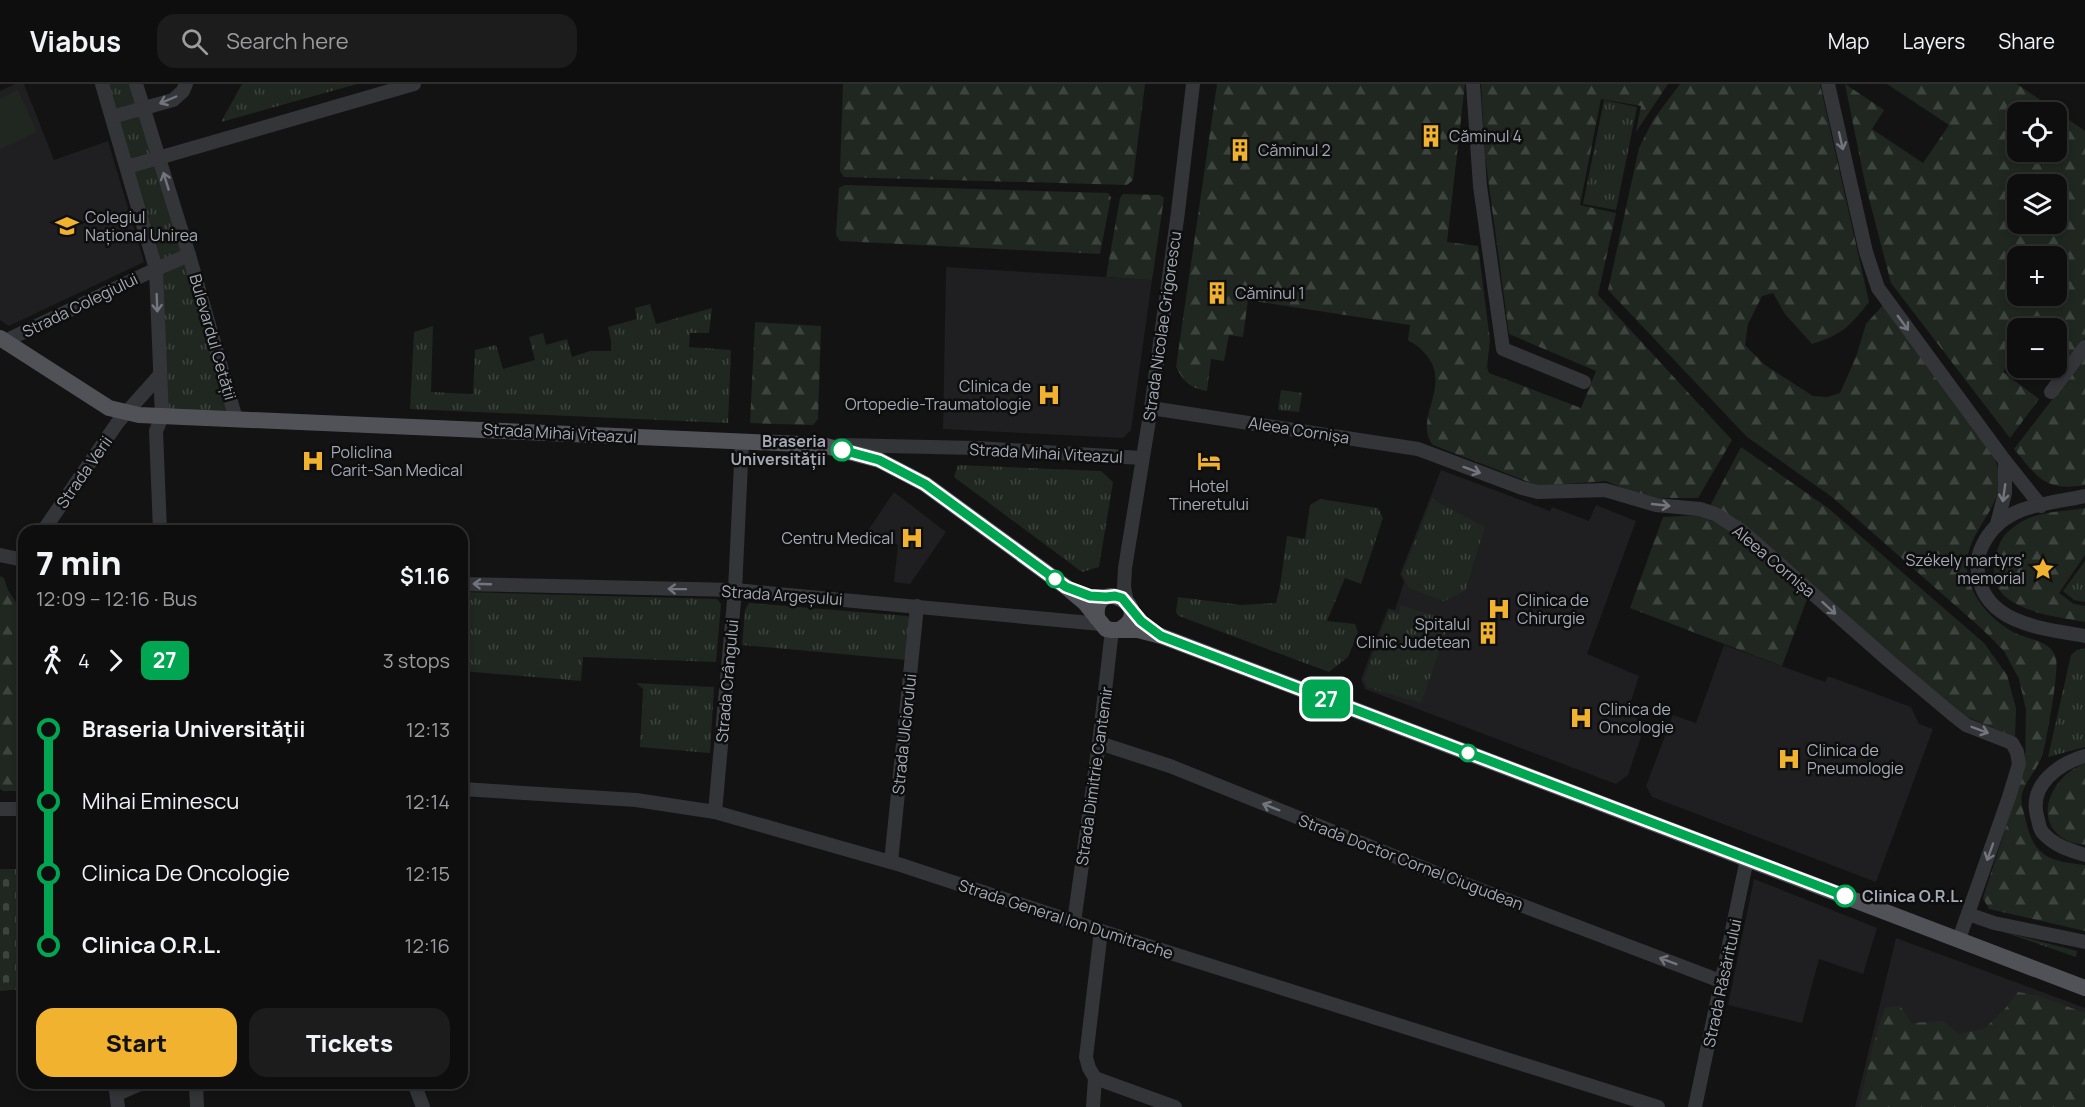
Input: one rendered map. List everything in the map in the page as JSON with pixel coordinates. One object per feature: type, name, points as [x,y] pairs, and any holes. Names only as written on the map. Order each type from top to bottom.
[{"type":"main road","name":"Strada Mihai Viteazul","points":[[2,340],[109,408],[126,413],[162,417],[822,445]]},
{"type":"main road","points":[[822,445],[879,460],[925,484],[1066,587],[1107,626],[1161,636],[2085,988]]},
{"type":"main road","points":[[1066,587],[1090,596],[1115,596],[1129,605],[1141,621],[1161,636]]},
{"type":"main road","points":[[1107,597],[1098,605],[1107,626]]},
{"type":"main road","points":[[1107,626],[1129,621],[1129,605]]},
{"type":"street","points":[[102,84],[156,269],[162,417],[156,431],[160,525]]},
{"type":"street","name":"Bulevardul Cetății","points":[[136,84],[237,419]]},
{"type":"street","points":[[112,117],[173,100],[183,91],[186,84]]},
{"type":"street","points":[[127,167],[414,84]]},
{"type":"street","name":"Strada Nicolae Grigorescu","points":[[1129,605],[1124,587],[1125,568],[1151,408],[1193,84]]},
{"type":"street","points":[[1473,84],[1480,186],[1503,349],[1584,382]]},
{"type":"street","points":[[1828,84],[1866,252],[1878,288],[2005,461],[2041,506]]},
{"type":"street","name":"Bulevardul Cetății","points":[[156,269],[189,255]]},
{"type":"street","name":"Strada Colegiului","points":[[2,340],[156,269]]},
{"type":"street","points":[[2051,392],[2085,347]]},
{"type":"street","points":[[126,413],[159,376]]},
{"type":"street","name":"Aleea Cornișa","points":[[1151,408],[1418,449],[1522,488],[1538,492],[1605,490],[1656,505],[1700,508],[1715,514],[1742,531],[1952,714],[1966,725],[2012,743],[2017,752],[2019,764],[1959,939]]},
{"type":"street","name":"Strada Verii","points":[[47,525],[126,413]]},
{"type":"street","name":"Strada Crângului","points":[[715,812],[735,590],[742,442]]},
{"type":"street","name":"Strada Mihai Viteazul","points":[[822,445],[977,448],[1142,458]]},
{"type":"street","points":[[1997,524],[2005,493],[2005,461]]},
{"type":"street","points":[[2085,496],[2018,512],[1997,524],[1984,541],[1976,563],[1980,586],[1994,607],[2014,620],[2085,636]]},
{"type":"street","points":[[0,555],[18,559]]},
{"type":"street","name":"Strada Nicolae Grigorescu","points":[[1107,597],[1117,586],[1125,568]]},
{"type":"street","name":"Strada Argeșului","points":[[468,584],[735,590],[1107,626]]},
{"type":"street","name":"Strada Ulciorului","points":[[891,862],[917,606]]},
{"type":"street","name":"Strada Dimitrie Cantemir","points":[[1074,922],[1099,743],[1107,626]]},
{"type":"street","name":"Strada Doctor Cornel Ciugudean","points":[[1099,743],[1170,766],[1431,872],[1723,982]]},
{"type":"street","points":[[2085,756],[2054,771],[2039,787],[2035,809],[2041,831],[2056,845],[2085,855]]},
{"type":"street","name":"Strada General Ion Dumitrache","points":[[468,789],[636,800],[715,812],[891,862],[1101,931],[1658,1107]]},
{"type":"street","points":[[0,809],[18,808]]},
{"type":"street","name":"Strada Răsăritului","points":[[1695,1107],[1747,859]]},
{"type":"street","points":[[1968,914],[1994,923],[2085,942]]},
{"type":"street","points":[[1093,1107],[1095,1078],[1086,1057],[1101,931]]},
{"type":"street","points":[[1095,1078],[1175,1107]]},
{"type":"street","points":[[196,1089],[197,1107]]},
{"type":"street","points":[[416,1089],[423,1107]]},
{"type":"shaded area","name":"Colegiul Național Unirea","points":[[15,84],[24,84],[54,160],[108,141],[144,262],[9,326],[0,320],[0,91]]},
{"type":"shaded area","points":[[946,267],[1152,280],[1131,430],[1123,438],[943,429]]},
{"type":"shaded area","name":"Clinica de Chirurgie","points":[[1441,470],[1550,511],[1552,507],[1589,521],[1596,505],[1636,521],[1587,654],[1639,676],[1627,714],[1646,722],[1628,775],[1616,784],[1365,689],[1361,679],[1388,608],[1395,610],[1404,582],[1400,574]]},
{"type":"shaded area","name":"Centru Medical","points":[[894,492],[946,532],[910,584],[894,582],[898,545],[867,532]]},
{"type":"shaded area","name":"Clinica de Pneumologie","points":[[1724,645],[1825,682],[1828,676],[1911,707],[1919,724],[1933,729],[1876,882],[1652,797],[1646,786],[1673,715],[1696,723]]},
{"type":"shaded area","name":"Clinica O.R.L.","points":[[1754,879],[1877,928],[1863,974],[1819,959],[1802,1023],[1728,1005]]},
{"type":"shaded area","points":[[1896,938],[2085,1008],[2085,1107],[1855,1107]]},
{"type":"green space","points":[[102,84],[136,84],[236,419],[162,417],[156,269]]},
{"type":"green space","points":[[242,84],[357,84],[221,122]]},
{"type":"green space","points":[[843,84],[1145,84],[1133,180],[1127,185],[844,177],[840,171]]},
{"type":"green space","points":[[1217,84],[1465,84],[1447,242],[1478,246],[1490,340],[1487,367],[1489,373],[1581,408],[1596,371],[1509,334],[1485,156],[1481,84],[1668,84],[1636,132],[1641,106],[1601,99],[1580,205],[1616,213],[1598,295],[1732,440],[1698,498],[1646,498],[1606,481],[1539,486],[1433,445],[1427,433],[1427,421],[1436,381],[1433,367],[1425,353],[1408,340],[1410,325],[1248,300],[1243,337],[1229,335],[1224,361],[1211,359],[1207,391],[1188,384],[1176,367]]},
{"type":"green space","points":[[1680,84],[1820,84],[1869,302],[1845,329],[1812,344],[1785,314],[1773,293],[1762,296],[1748,324],[1745,345],[1765,365],[1813,396],[1828,397],[1840,393],[1856,357],[1866,324],[1883,305],[1989,446],[1998,470],[1999,486],[1997,496],[1970,547],[1967,570],[1977,599],[1990,615],[2015,633],[2045,644],[2056,658],[2054,690],[2045,745],[2041,758],[2024,789],[2022,804],[2029,833],[2039,850],[2063,862],[2085,865],[2085,931],[1989,909],[1983,898],[2025,768],[2026,710],[2019,679],[2004,651],[1832,497],[1747,437],[1608,290],[1639,148],[1653,120]]},
{"type":"green space","points":[[1845,84],[1884,110],[1872,129],[1923,163],[1949,125],[1887,84],[2017,84],[2043,102],[2007,102],[2007,162],[2067,162],[2067,119],[2085,131],[2085,338],[2067,362],[2067,318],[2007,318],[2007,366],[2003,372],[2007,378],[2011,378],[2039,399],[2010,438],[1891,283],[1865,183]]},
{"type":"green space","points":[[18,90],[37,132],[0,149],[0,99]]},
{"type":"green space","points":[[1604,100],[1637,107],[1616,210],[1583,204]]},
{"type":"green space","points":[[845,185],[1108,193],[1111,197],[1100,254],[840,241],[836,235],[839,188]]},
{"type":"green space","points":[[1123,194],[1160,195],[1164,198],[1152,280],[1106,277],[1120,198]]},
{"type":"green space","points":[[650,304],[656,324],[712,308],[709,333],[690,333],[689,347],[731,350],[728,423],[410,409],[414,332],[433,326],[431,392],[473,394],[475,350],[496,345],[503,369],[535,360],[529,337],[543,333],[546,345],[567,339],[572,357],[590,351],[611,351],[608,327],[637,319],[635,308]]},
{"type":"green space","points":[[755,322],[821,326],[818,419],[813,425],[750,423]]},
{"type":"green space","points":[[2085,357],[2085,485],[2071,487],[2051,484],[2036,475],[2014,449]]},
{"type":"green space","points":[[1281,390],[1302,393],[1299,412],[1278,410]]},
{"type":"green space","points":[[1741,447],[1828,508],[1984,643],[2007,675],[2016,708],[2015,737],[1960,714],[1710,506]]},
{"type":"green space","points":[[958,465],[1101,471],[1113,482],[1099,567],[1082,572],[954,477]]},
{"type":"green space","points":[[1320,499],[1378,508],[1383,518],[1361,584],[1345,578],[1327,621],[1355,624],[1358,632],[1348,657],[1329,672],[1179,616],[1176,612],[1178,597],[1241,605],[1276,603],[1287,536],[1305,539],[1310,505]]},
{"type":"green space","points":[[1432,499],[1485,527],[1465,591],[1444,601],[1409,588],[1402,574]]},
{"type":"green space","points":[[2085,508],[2085,555],[2059,593],[2074,604],[2085,606],[2085,622],[2024,608],[2007,598],[1997,586],[1994,570],[1996,554],[2005,535],[2031,517]]},
{"type":"green space","points":[[1701,515],[1739,535],[1807,599],[1782,666],[1630,608],[1663,517]]},
{"type":"green space","points":[[2085,561],[2085,602],[2074,600],[2063,591]]},
{"type":"green space","points":[[0,576],[4,578],[17,604],[18,791],[0,789]]},
{"type":"green space","points":[[468,592],[717,599],[721,604],[716,662],[583,657],[581,681],[468,672]]},
{"type":"green space","points":[[749,603],[908,616],[912,622],[907,660],[742,645],[745,610]]},
{"type":"green space","points":[[1401,605],[1438,617],[1446,632],[1421,703],[1367,687],[1364,679],[1389,610],[1398,614]]},
{"type":"green space","points":[[2085,648],[2085,747],[2048,757],[2071,655]]},
{"type":"green space","points":[[636,683],[714,687],[710,753],[640,747],[643,689]]},
{"type":"green space","points":[[2085,764],[2085,845],[2068,841],[2055,832],[2049,821],[2048,810],[2055,787],[2063,777]]},
{"type":"green space","points":[[0,869],[18,869],[18,990],[0,991]]},
{"type":"green space","points":[[2001,931],[2077,951],[2076,957]]},
{"type":"green space","points":[[2018,992],[2036,995],[2085,1013],[2085,1107],[1859,1107],[1873,1046],[1885,1008],[1900,1006],[1912,1023],[1943,1021],[1959,1034],[1984,1029],[2004,1010]]},
{"type":"bus line","name":"27","points":[[842,450],[879,460],[925,484],[1066,587],[1090,596],[1122,598],[1141,621],[1161,636],[1845,896]]},
{"type":"place","name":"Căminul 4","points":[[1431,136]]},
{"type":"place","name":"Căminul 2","points":[[1240,150]]},
{"type":"place","name":"Colegiul Național Unirea","points":[[67,226]]},
{"type":"place","name":"Căminul 1","points":[[1217,293]]},
{"type":"place","name":"Clinica de Ortopedie-Traumatologie","points":[[1049,395]]},
{"type":"place","name":"Braseria Universității","points":[[842,450]]},
{"type":"place","name":"Policlina Carit-San Medical","points":[[313,461]]},
{"type":"place","name":"Hotel Tineretului","points":[[1209,461]]},
{"type":"place","name":"Centru Medical","points":[[912,538]]},
{"type":"place","name":"Székely martyrs' memorial","points":[[2043,569]]},
{"type":"place","name":"Clinica de Chirurgie","points":[[1499,609]]},
{"type":"place","name":"Spitalul Clinic Judetean","points":[[1488,633]]},
{"type":"place","name":"Clinica de Oncologie","points":[[1581,718]]},
{"type":"place","name":"Clinica de Pneumologie","points":[[1789,759]]},
{"type":"place","name":"Clinica O.R.L.","points":[[1845,896]]}]
